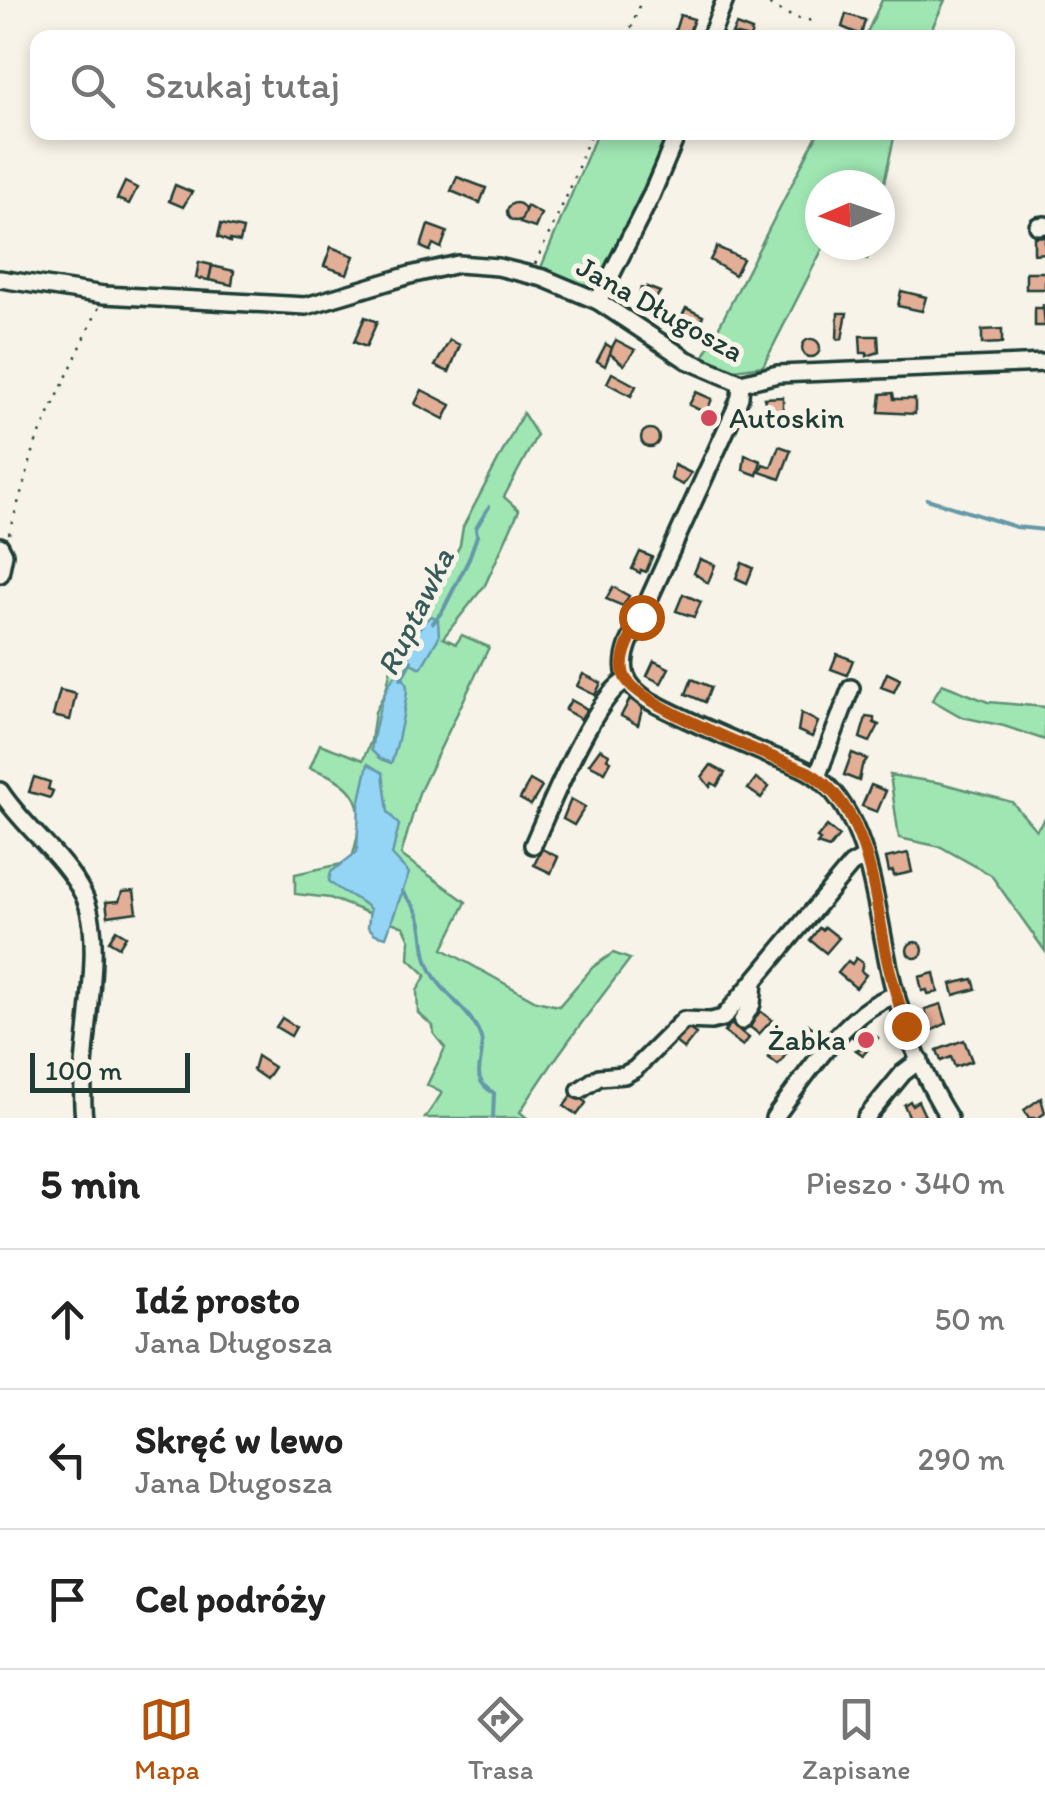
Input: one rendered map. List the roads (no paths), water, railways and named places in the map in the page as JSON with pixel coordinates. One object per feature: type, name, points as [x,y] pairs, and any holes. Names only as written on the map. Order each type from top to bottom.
[{"type":"street","points":[[713,30],[724,0]]},
{"type":"street","points":[[598,301],[675,140]]},
{"type":"street","name":"Jana Długosza","points":[[0,278],[104,295],[306,306],[458,264],[530,274],[598,301],[687,360],[741,384],[735,410],[628,643],[622,667],[626,681]]},
{"type":"street","points":[[741,384],[778,374],[1045,363]]},
{"type":"street","points":[[0,574],[2,550]]},
{"type":"street","points":[[533,845],[592,722],[615,686],[626,681],[658,706],[817,777],[847,812],[865,857],[896,994],[920,1060],[949,1118]]},
{"type":"street","points":[[817,777],[851,688]]},
{"type":"street","points":[[0,791],[66,868],[86,898],[93,944],[81,1072],[84,1118]]},
{"type":"street","points":[[580,1090],[599,1077],[624,1075],[650,1057],[684,1020],[723,1018],[851,865],[865,857]]},
{"type":"street","points":[[742,1021],[752,1004],[754,982]]},
{"type":"street","points":[[774,1118],[838,1036],[866,1007],[896,994]]},
{"type":"street","points":[[866,1118],[903,1073],[920,1060]]},
{"type":"water","points":[[432,616],[438,620],[439,637],[421,668],[408,662],[409,656],[418,630]]},
{"type":"water","points":[[400,672],[407,694],[391,763],[371,750],[388,685]]},
{"type":"water","points":[[368,764],[383,773],[388,812],[399,825],[392,855],[409,873],[386,937],[368,927],[370,909],[329,881],[331,872],[357,852],[359,805]]},
{"type":"waterway","points":[[927,499],[1016,527],[1045,530]]},
{"type":"waterway","name":"Ruptawka","points":[[433,623],[468,561],[476,528],[489,507]]},
{"type":"waterway","name":"Ruptawka","points":[[401,679],[411,661]]},
{"type":"waterway","name":"Ruptawka","points":[[402,891],[420,918],[432,973],[478,1030],[482,1046],[479,1075],[494,1093],[493,1118]]},
{"type":"place","name":"Autoskin","points":[[709,418]]},
{"type":"place","name":"Żabka","points":[[866,1040]]}]
